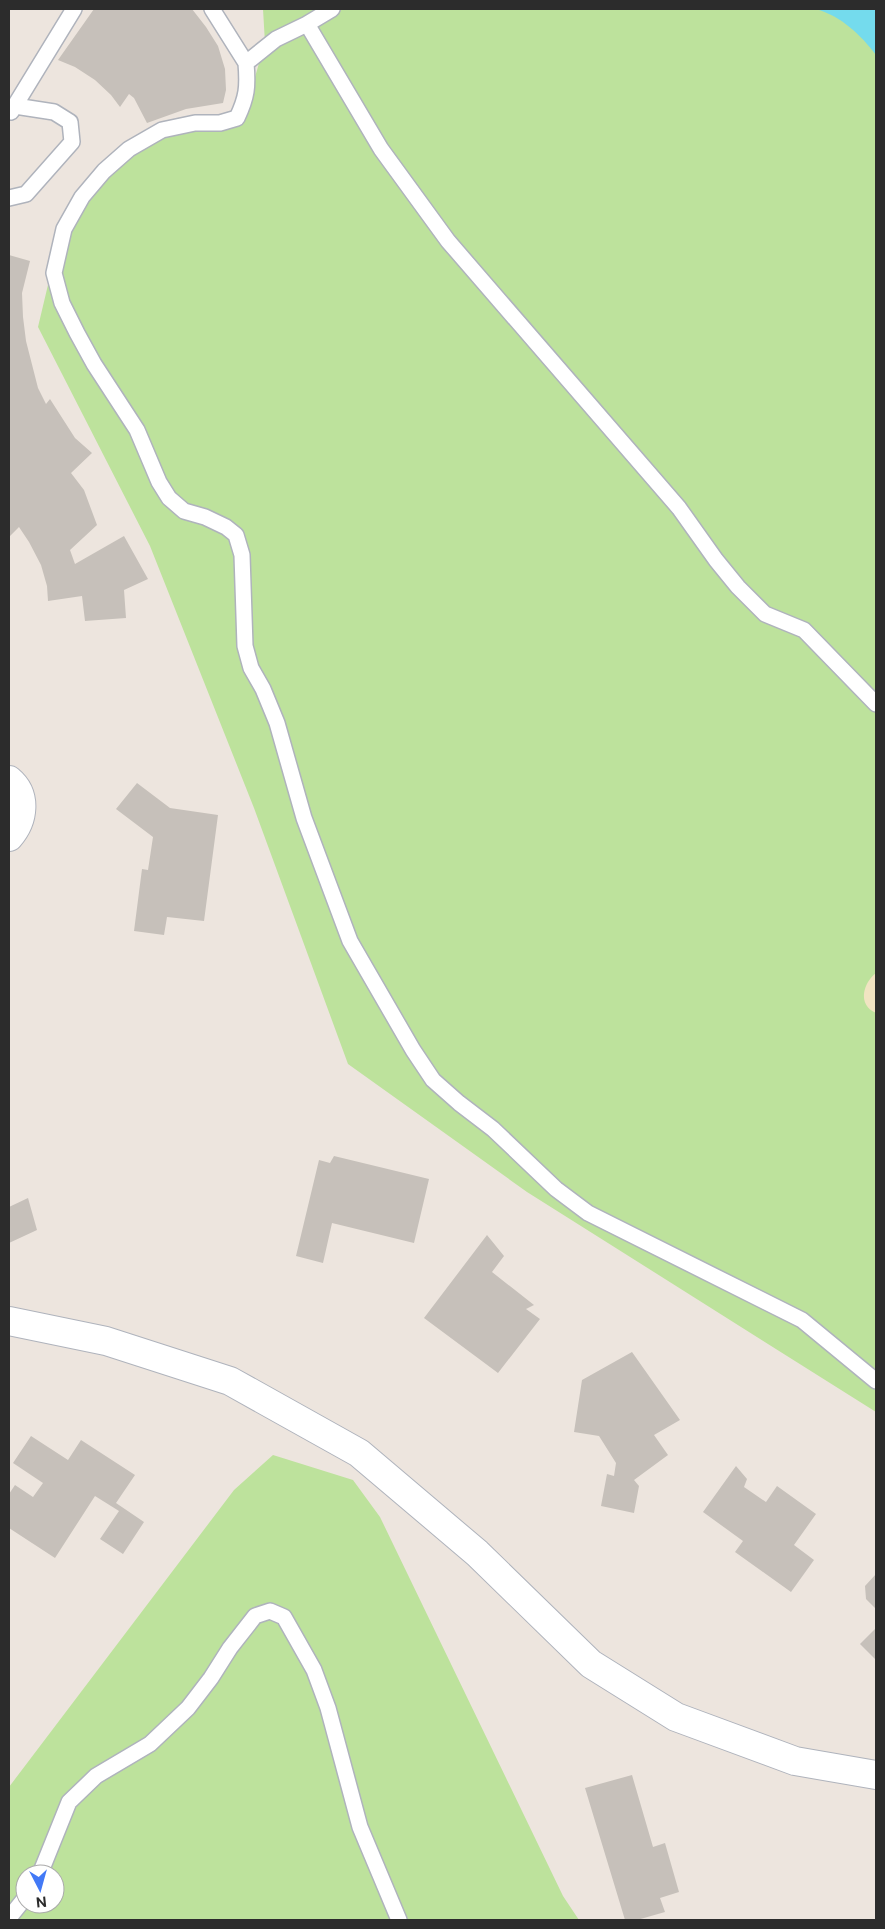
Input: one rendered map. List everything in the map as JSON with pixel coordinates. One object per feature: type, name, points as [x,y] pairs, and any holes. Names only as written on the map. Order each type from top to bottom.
[{"type":"street","points":[[9,780],[19,792],[22,804],[16,829],[9,836]]},
{"type":"street","points":[[9,1321],[106,1341],[230,1381],[359,1453],[476,1553],[591,1664],[676,1717],[796,1761],[876,1775]]},
{"type":"lane","points":[[9,198],[26,194],[72,142],[70,122],[54,112],[12,110],[74,9]]},
{"type":"lane","points":[[212,9],[246,63],[248,80],[246,100],[237,118],[220,123],[195,123],[162,130],[129,149],[104,171],[82,197],[64,229],[54,273],[62,303],[77,333],[94,364],[137,430],[159,482],[168,498],[184,511],[205,517],[226,527],[236,535],[242,555],[245,646],[251,668],[263,689],[277,724],[304,818],[350,941],[413,1050],[433,1080],[493,1129],[556,1189],[588,1213],[802,1320],[876,1381]]},
{"type":"lane","points":[[246,63],[276,39],[332,9]]},
{"type":"lane","points":[[307,24],[381,149],[448,241],[678,508],[716,560],[738,586],[766,614],[804,630],[876,704]]},
{"type":"lane","points":[[44,1864],[69,1802],[96,1776],[150,1744],[182,1714],[211,1678],[254,1616],[270,1611],[284,1617],[314,1670],[328,1708],[360,1827],[399,1920]]},
{"type":"green space","points":[[263,9],[876,9],[876,1412],[527,1192],[348,1064],[254,808],[150,546],[38,327],[66,209],[150,136],[244,114],[265,43]]},
{"type":"green space","points":[[273,1455],[353,1480],[380,1517],[563,1896],[579,1920],[9,1920],[9,1787],[234,1490]]},
{"type":"sand","points":[[876,973],[876,1013],[866,1005],[864,994],[868,982]]},
{"type":"water","points":[[816,9],[876,9],[876,55],[850,27],[834,16]]},
{"type":"building","points":[[94,9],[192,9],[218,46],[225,69],[226,90],[223,103],[186,109],[147,123],[134,98],[129,94],[120,107],[111,95],[95,80],[75,67],[58,60]]},
{"type":"building","points":[[9,255],[30,261],[22,293],[23,317],[26,341],[38,388],[46,404],[50,399],[75,438],[92,453],[71,473],[84,490],[97,525],[70,550],[75,564],[124,536],[148,579],[124,590],[126,618],[85,621],[82,596],[48,601],[47,586],[41,565],[29,542],[19,527],[9,537]]},
{"type":"building","points":[[137,783],[170,808],[218,815],[204,921],[167,917],[164,935],[134,931],[142,869],[148,870],[153,837],[116,809]]},
{"type":"building","points":[[334,1156],[429,1179],[414,1243],[332,1223],[323,1263],[296,1256],[319,1160],[330,1163]]},
{"type":"building","points":[[28,1198],[37,1230],[9,1243],[9,1207]]},
{"type":"building","points":[[487,1235],[504,1256],[492,1272],[534,1305],[526,1309],[540,1319],[498,1373],[424,1318]]},
{"type":"building","points":[[632,1352],[680,1420],[654,1435],[668,1455],[634,1480],[639,1486],[634,1513],[601,1506],[607,1474],[614,1476],[616,1463],[599,1436],[574,1432],[582,1380]]},
{"type":"building","points":[[31,1436],[68,1460],[81,1440],[135,1475],[116,1503],[144,1522],[123,1554],[100,1539],[119,1511],[95,1496],[55,1558],[9,1528],[9,1494],[15,1485],[33,1497],[43,1483],[13,1463]]},
{"type":"building","points":[[736,1466],[747,1479],[744,1487],[766,1502],[777,1486],[816,1514],[794,1545],[814,1560],[791,1592],[735,1552],[743,1541],[703,1512]]},
{"type":"building","points":[[876,1574],[876,1609],[866,1599],[865,1586]]},
{"type":"building","points":[[876,1628],[876,1660],[860,1644]]},
{"type":"building","points":[[632,1775],[653,1847],[665,1843],[679,1892],[660,1898],[665,1912],[637,1920],[625,1920],[585,1788]]}]
